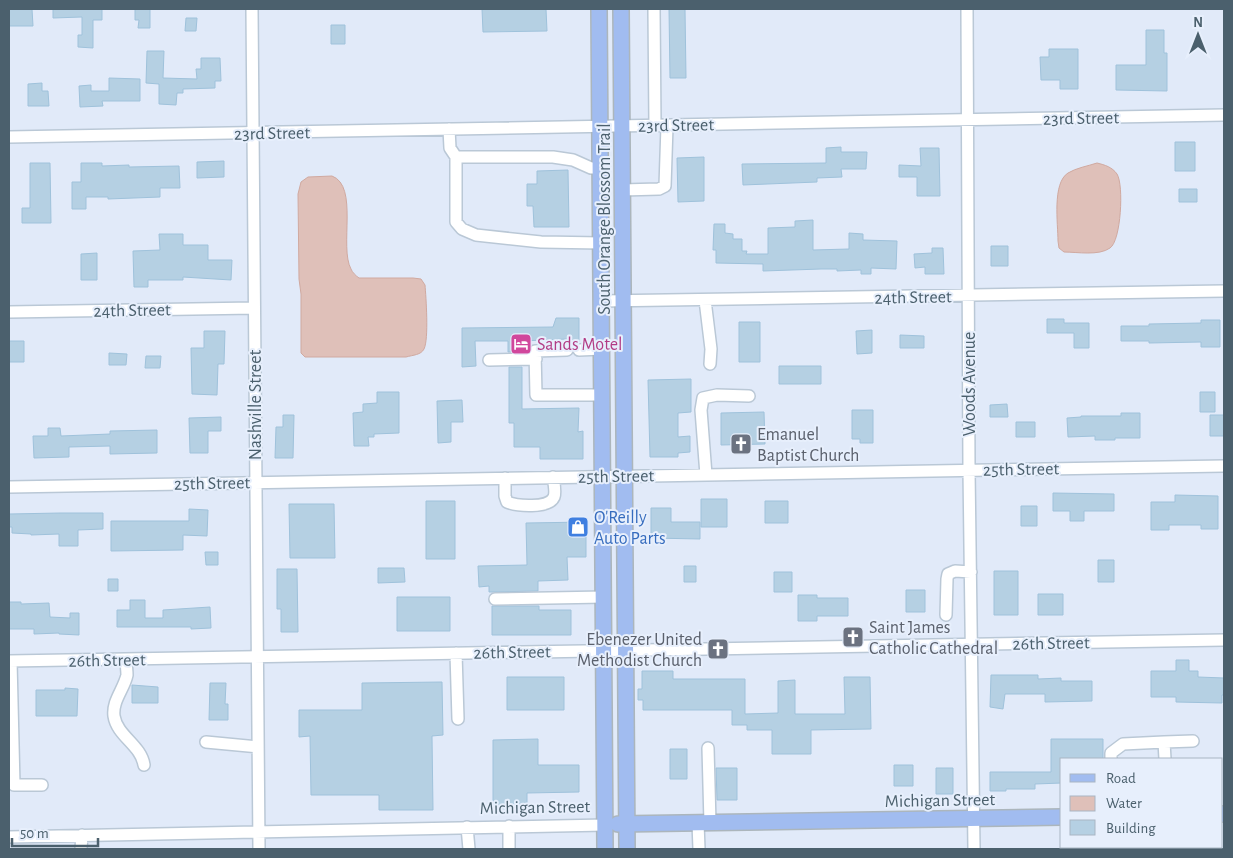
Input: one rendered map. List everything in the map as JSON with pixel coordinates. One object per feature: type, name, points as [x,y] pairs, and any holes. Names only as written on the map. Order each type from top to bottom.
[{"type":"main road","name":"South Orange Blossom Trail","points":[[599,9],[605,849]]},
{"type":"main road","name":"South Orange Blossom Trail","points":[[621,9],[624,650],[627,849]]},
{"type":"main road","name":"Michigan Street","points":[[605,824],[1060,817]]},
{"type":"street","name":"Nashville Street","points":[[252,9],[259,849]]},
{"type":"street","points":[[654,9],[655,126]]},
{"type":"street","name":"Woods Avenue","points":[[967,9],[974,849]]},
{"type":"street","name":"23rd Street","points":[[9,137],[1224,115]]},
{"type":"street","points":[[622,190],[659,189],[665,186],[667,126]]},
{"type":"street","points":[[449,129],[450,148],[456,157],[456,222],[462,229],[476,235],[532,241],[601,243]]},
{"type":"street","points":[[456,157],[554,157],[572,160],[591,168],[600,168]]},
{"type":"street","name":"24th Street","points":[[602,301],[1224,291]]},
{"type":"street","points":[[705,300],[711,349],[710,364]]},
{"type":"street","name":"24th Street","points":[[9,312],[254,308]]},
{"type":"street","points":[[602,349],[536,351],[536,395],[602,395]]},
{"type":"street","points":[[489,360],[536,359]]},
{"type":"street","points":[[706,474],[701,410],[703,398],[717,395],[749,396]]},
{"type":"street","name":"25th Street","points":[[9,487],[1224,466]]},
{"type":"street","points":[[505,478],[507,502],[523,505],[548,503],[553,499],[554,477]]},
{"type":"street","points":[[946,615],[946,579],[948,574],[955,571],[971,572]]},
{"type":"street","points":[[494,599],[604,597]]},
{"type":"street","name":"26th Street","points":[[10,661],[1224,640]]},
{"type":"street","points":[[456,654],[458,719]]},
{"type":"street","points":[[126,659],[127,676],[118,695],[114,715],[117,726],[143,756],[144,765]]},
{"type":"street","points":[[10,661],[14,786],[42,785]]},
{"type":"street","points":[[1111,758],[1111,753],[1124,744],[1193,741]]},
{"type":"street","points":[[206,742],[258,747]]},
{"type":"street","points":[[1164,742],[1165,758]]},
{"type":"street","points":[[700,849],[704,823],[708,748]]},
{"type":"street","name":"Michigan Street","points":[[9,837],[605,824]]},
{"type":"street","points":[[509,826],[509,849]]},
{"type":"street","points":[[467,827],[469,849]]},
{"type":"street","points":[[81,849],[82,835]]},
{"type":"water","points":[[1097,163],[1113,170],[1119,180],[1121,200],[1117,235],[1110,248],[1100,252],[1064,252],[1059,248],[1058,241],[1057,204],[1060,185],[1068,173]]},
{"type":"water","points":[[332,176],[340,182],[345,192],[348,259],[353,273],[359,278],[421,279],[425,285],[426,344],[423,351],[419,354],[406,357],[305,357],[301,353],[298,194],[301,182],[308,177]]},
{"type":"building","points":[[9,9],[32,9],[33,26],[9,26]]},
{"type":"building","points":[[53,9],[102,9],[102,20],[93,20],[93,48],[78,47],[78,35],[82,35],[82,17],[53,18]]},
{"type":"building","points":[[135,9],[150,9],[150,28],[138,28],[139,20],[135,20]]},
{"type":"building","points":[[482,9],[546,9],[547,31],[483,32]]},
{"type":"building","points":[[669,9],[685,9],[686,78],[670,78]]},
{"type":"building","points":[[186,18],[197,18],[196,31],[185,31]]},
{"type":"building","points":[[331,25],[345,25],[345,44],[331,44]]},
{"type":"building","points":[[1146,30],[1164,30],[1164,53],[1167,53],[1167,91],[1116,90],[1116,65],[1146,65]]},
{"type":"building","points":[[1049,49],[1078,49],[1078,89],[1060,89],[1060,80],[1041,80],[1040,57],[1049,57]]},
{"type":"building","points":[[147,51],[164,51],[163,78],[197,79],[196,69],[201,69],[201,58],[220,58],[221,81],[215,81],[215,88],[183,89],[183,93],[177,93],[176,105],[159,104],[159,84],[146,83]]},
{"type":"building","points":[[109,78],[140,79],[140,101],[102,101],[103,106],[80,107],[79,86],[91,85],[91,91],[109,91]]},
{"type":"building","points":[[42,83],[42,91],[48,91],[49,106],[28,106],[28,84]]},
{"type":"building","points":[[1175,142],[1195,142],[1195,171],[1175,171]]},
{"type":"building","points":[[841,147],[841,152],[867,152],[866,169],[841,169],[842,177],[817,178],[817,182],[743,185],[742,164],[826,163],[826,148]]},
{"type":"building","points":[[920,148],[939,148],[940,196],[917,196],[917,177],[899,177],[899,165],[921,166]]},
{"type":"building","points":[[704,157],[704,201],[678,202],[677,158]]},
{"type":"building","points":[[224,161],[224,177],[197,178],[197,162]]},
{"type":"building","points":[[30,163],[50,163],[51,223],[22,223],[22,208],[30,208]]},
{"type":"building","points":[[81,163],[102,163],[102,166],[129,165],[129,167],[179,166],[180,188],[160,188],[160,197],[108,199],[108,197],[86,197],[86,209],[72,209],[72,182],[81,182]]},
{"type":"building","points":[[568,170],[569,227],[534,227],[533,206],[527,206],[527,184],[537,184],[537,171]]},
{"type":"building","points":[[1179,189],[1197,189],[1197,202],[1179,202]]},
{"type":"building","points":[[813,220],[813,250],[849,249],[849,233],[863,234],[863,240],[897,241],[896,269],[871,268],[871,274],[861,274],[861,270],[837,271],[837,269],[763,271],[763,264],[716,263],[716,250],[713,250],[714,224],[725,224],[725,233],[733,234],[733,239],[742,239],[742,251],[747,251],[746,254],[768,254],[768,228],[795,227],[795,221]]},
{"type":"building","points":[[159,234],[183,234],[183,245],[208,245],[208,260],[232,260],[231,280],[183,277],[183,280],[148,280],[148,287],[134,287],[133,251],[160,250]]},
{"type":"building","points":[[991,246],[1008,246],[1008,266],[991,266]]},
{"type":"building","points":[[932,248],[943,248],[944,274],[925,274],[925,267],[915,268],[914,254],[932,253]]},
{"type":"building","points":[[97,253],[97,280],[81,280],[81,254]]},
{"type":"building","points":[[556,318],[579,318],[579,342],[573,346],[567,343],[567,339],[522,341],[522,352],[508,352],[508,341],[475,341],[476,366],[462,367],[462,328],[553,327]]},
{"type":"building","points":[[1047,319],[1064,319],[1064,323],[1089,323],[1089,348],[1074,348],[1074,333],[1047,333]]},
{"type":"building","points":[[1201,320],[1220,320],[1220,347],[1201,347],[1201,342],[1149,343],[1149,341],[1121,341],[1121,326],[1201,323]]},
{"type":"building","points":[[739,322],[760,322],[760,362],[739,362]]},
{"type":"building","points":[[872,330],[872,353],[857,354],[856,331]]},
{"type":"building","points":[[204,331],[225,331],[224,364],[218,364],[217,395],[192,394],[191,348],[204,348]]},
{"type":"building","points":[[900,335],[924,336],[924,348],[900,348]]},
{"type":"building","points":[[9,341],[24,341],[24,362],[9,362]]},
{"type":"building","points":[[109,353],[127,354],[126,365],[109,365]]},
{"type":"building","points":[[146,356],[161,356],[160,368],[145,368]]},
{"type":"building","points":[[779,366],[821,366],[821,384],[779,384]]},
{"type":"building","points":[[509,367],[522,367],[522,409],[579,408],[578,432],[583,431],[583,459],[540,459],[540,447],[514,447],[514,423],[509,423]]},
{"type":"building","points":[[691,379],[691,412],[678,413],[678,437],[690,436],[690,452],[678,453],[678,457],[650,457],[648,380]]},
{"type":"building","points":[[377,392],[399,392],[399,433],[374,434],[374,437],[368,437],[369,446],[354,446],[353,413],[363,412],[363,404],[377,403]]},
{"type":"building","points":[[1200,392],[1215,392],[1215,412],[1200,412]]},
{"type":"building","points":[[462,400],[463,422],[451,422],[451,442],[438,443],[437,401]]},
{"type":"building","points":[[1007,404],[1008,417],[990,417],[990,405]]},
{"type":"building","points":[[852,410],[873,410],[873,443],[860,443],[860,439],[852,439]]},
{"type":"building","points":[[764,412],[765,444],[721,445],[721,413]]},
{"type":"building","points":[[1121,413],[1140,413],[1140,438],[1095,440],[1095,436],[1068,437],[1067,418],[1121,416]]},
{"type":"building","points":[[283,415],[294,415],[293,458],[275,458],[276,427],[283,427]]},
{"type":"building","points":[[1210,415],[1224,415],[1224,436],[1210,436]]},
{"type":"building","points":[[221,417],[221,431],[208,431],[208,453],[190,453],[189,418]]},
{"type":"building","points":[[1016,422],[1035,422],[1035,437],[1016,437]]},
{"type":"building","points":[[48,428],[60,428],[61,436],[110,434],[110,431],[157,430],[157,453],[110,454],[110,446],[69,447],[69,457],[34,458],[33,436],[48,436]]},
{"type":"building","points":[[1053,493],[1114,494],[1114,511],[1084,511],[1084,521],[1070,521],[1070,511],[1053,511]]},
{"type":"building","points":[[1175,495],[1218,496],[1218,529],[1201,529],[1201,525],[1169,525],[1169,530],[1151,530],[1151,502],[1175,502]]},
{"type":"building","points":[[701,499],[727,499],[727,527],[701,527]]},
{"type":"building","points":[[426,501],[455,501],[455,559],[426,559]]},
{"type":"building","points":[[765,501],[788,501],[788,523],[765,523]]},
{"type":"building","points":[[289,504],[334,504],[335,558],[290,558]]},
{"type":"building","points":[[1021,506],[1037,506],[1037,526],[1021,526]]},
{"type":"building","points":[[651,508],[671,508],[671,522],[700,522],[700,539],[651,538]]},
{"type":"building","points":[[189,509],[208,510],[207,536],[183,535],[183,550],[111,551],[111,521],[189,521]]},
{"type":"building","points":[[103,513],[103,529],[78,530],[78,546],[59,546],[59,534],[31,535],[12,533],[12,527],[9,527],[9,514]]},
{"type":"building","points":[[586,522],[586,557],[567,557],[568,580],[538,581],[538,591],[489,592],[489,586],[479,587],[478,566],[527,565],[526,523]]},
{"type":"building","points":[[205,552],[218,552],[218,565],[206,565]]},
{"type":"building","points":[[1098,560],[1114,560],[1114,582],[1098,582]]},
{"type":"building","points":[[684,566],[696,566],[696,582],[684,582]]},
{"type":"building","points":[[378,568],[404,568],[405,582],[378,583]]},
{"type":"building","points":[[277,569],[297,569],[298,632],[281,632],[281,609],[277,609]]},
{"type":"building","points":[[994,571],[1018,571],[1018,615],[994,615]]},
{"type":"building","points":[[774,572],[792,572],[792,592],[774,592]]},
{"type":"building","points":[[108,579],[118,579],[118,591],[108,591]]},
{"type":"building","points":[[906,590],[925,590],[925,612],[906,612]]},
{"type":"building","points":[[1038,594],[1063,594],[1063,615],[1038,615]]},
{"type":"building","points":[[798,595],[817,595],[817,598],[848,598],[848,616],[817,616],[817,621],[798,621]]},
{"type":"building","points":[[397,597],[450,597],[450,631],[397,631]]},
{"type":"building","points":[[130,600],[145,600],[145,618],[163,618],[163,610],[210,607],[211,628],[117,627],[117,610],[130,610]]},
{"type":"building","points":[[9,602],[21,602],[21,604],[49,603],[50,617],[70,618],[70,613],[79,613],[79,635],[59,633],[34,634],[34,629],[9,629]]},
{"type":"building","points":[[492,606],[539,606],[539,610],[571,610],[571,635],[492,635]]},
{"type":"building","points":[[1176,660],[1189,660],[1189,671],[1198,671],[1198,677],[1224,678],[1222,703],[1176,702],[1176,697],[1151,697],[1151,671],[1176,671]]},
{"type":"building","points":[[642,671],[673,671],[673,679],[745,679],[745,714],[778,713],[778,681],[795,680],[795,714],[845,714],[844,677],[870,677],[871,729],[811,730],[811,754],[772,754],[772,730],[747,730],[747,725],[732,725],[732,710],[643,710],[643,700],[638,700],[638,689],[642,689]]},
{"type":"building","points":[[991,675],[1038,675],[1038,679],[1061,678],[1061,681],[1092,681],[1092,701],[1045,702],[1045,694],[1005,694],[1003,709],[990,707]]},
{"type":"building","points":[[507,677],[564,677],[564,710],[507,710]]},
{"type":"building","points":[[442,682],[443,735],[432,736],[433,810],[379,810],[379,795],[311,795],[310,736],[299,737],[299,710],[362,710],[362,683]]},
{"type":"building","points":[[210,683],[226,683],[225,704],[228,704],[228,720],[209,720]]},
{"type":"building","points":[[132,685],[158,687],[158,703],[132,703]]},
{"type":"building","points":[[65,688],[78,689],[77,716],[36,716],[36,690],[65,690]]},
{"type":"building","points":[[538,739],[538,765],[579,765],[579,792],[527,793],[527,808],[493,809],[493,740]]},
{"type":"building","points":[[1051,739],[1103,739],[1103,758],[1060,758],[1060,783],[1035,784],[1035,789],[990,791],[990,772],[1051,772]]},
{"type":"building","points":[[670,749],[687,749],[687,779],[670,779]]},
{"type":"building","points":[[894,765],[913,765],[913,786],[894,786]]},
{"type":"building","points":[[716,768],[737,768],[737,800],[717,800]]},
{"type":"building","points":[[936,768],[953,768],[953,794],[936,794]]},
{"type":"place","name":"Sands Motel","points":[[521,344]]},
{"type":"place","name":"Emanuel Baptist Church","points":[[741,444]]},
{"type":"place","name":"O'Reilly Auto Parts","points":[[578,527]]},
{"type":"place","name":"Saint James Catholic Cathedral","points":[[853,637]]},
{"type":"place","name":"Ebenezer United Methodist Church","points":[[718,649]]}]
